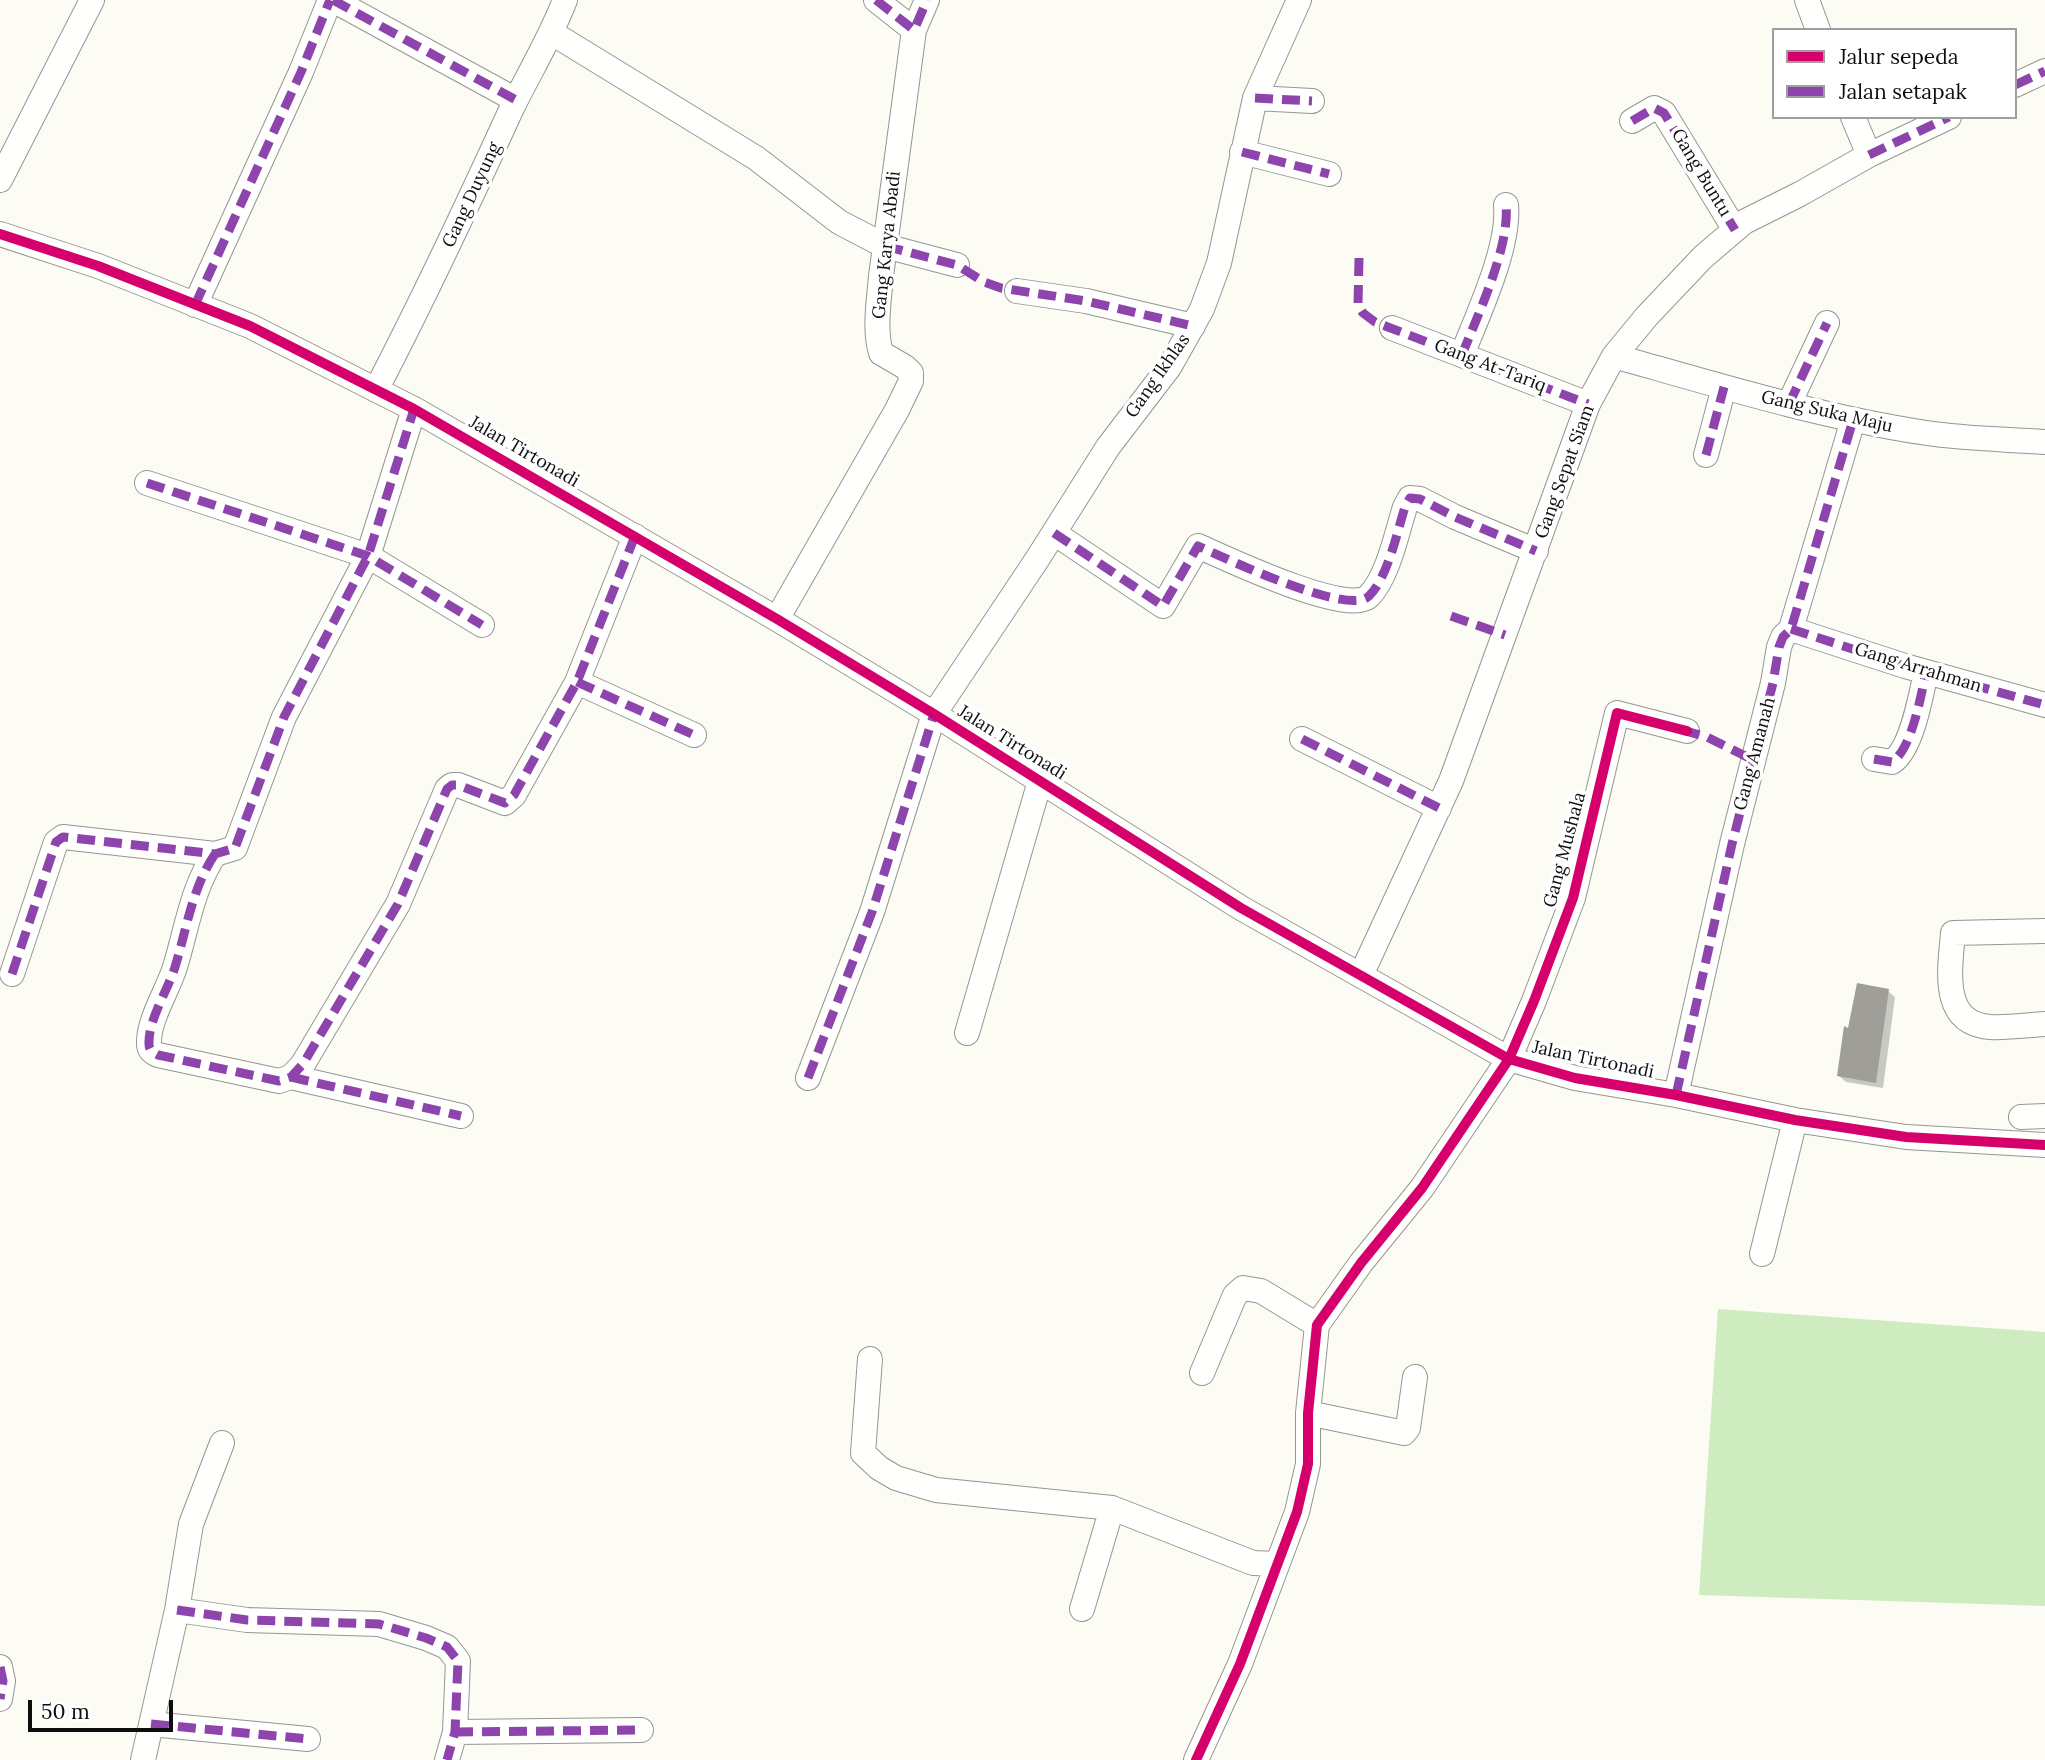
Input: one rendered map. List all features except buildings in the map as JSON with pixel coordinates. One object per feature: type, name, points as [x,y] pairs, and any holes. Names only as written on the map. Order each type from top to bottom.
[{"type":"street","points":[[0,180],[92,0]]},
{"type":"street","points":[[195,305],[331,0],[516,100]]},
{"type":"street","name":"Gang Duyung","points":[[376,390],[427,291],[516,100],[552,33],[565,0]]},
{"type":"street","points":[[876,0],[914,30]]},
{"type":"street","name":"Gang Karya Abadi","points":[[777,620],[911,381],[911,373],[905,367],[881,353],[878,341],[885,247],[914,30],[927,0]]},
{"type":"street","name":"Gang Ikhlas","points":[[808,1078],[872,912],[934,715],[1108,447],[1170,366],[1193,326],[1219,263],[1255,98],[1299,0]]},
{"type":"street","points":[[1807,0],[1817,28]]},
{"type":"street","points":[[552,33],[745,151],[838,222],[885,247],[957,265]]},
{"type":"street","points":[[2017,84],[2045,71]]},
{"type":"street","points":[[1255,98],[1312,101]]},
{"type":"street","name":"Gang Buntu","points":[[1632,121],[1654,108],[1664,113],[1735,230]]},
{"type":"street","points":[[1854,119],[1869,155]]},
{"type":"street","name":"Gang Sepat Siam","points":[[1360,975],[1451,781],[1588,404],[1614,356],[1703,257],[1744,222],[1869,155],[1945,119]]},
{"type":"street","points":[[1242,152],[1329,174]]},
{"type":"street","points":[[1462,355],[1508,222],[1506,205]]},
{"type":"street","name":"Jalan Tirtonadi","points":[[0,234],[99,266],[250,326],[414,410],[777,620],[1241,908],[1509,1059],[1575,1078],[1676,1094],[1795,1120],[1906,1137],[2045,1145]]},
{"type":"street","points":[[1017,291],[1086,301],[1193,326]]},
{"type":"street","points":[[1790,404],[1827,323]]},
{"type":"street","name":"Gang At-Tariq","points":[[1391,328],[1588,404]]},
{"type":"street","name":"Gang Suka Maju","points":[[1614,356],[1853,420],[1953,437],[2045,442]]},
{"type":"street","points":[[1706,455],[1724,387]]},
{"type":"street","points":[[12,974],[57,842],[63,837],[215,854],[235,848],[242,836],[284,717],[368,556],[414,410]]},
{"type":"street","name":"Gang Amanah","points":[[1676,1094],[1732,844],[1773,683],[1779,647],[1783,637],[1791,629],[1853,420]]},
{"type":"street","points":[[147,483],[368,556],[482,625]]},
{"type":"street","points":[[1054,533],[1163,606],[1198,546],[1246,568],[1315,593],[1345,601],[1362,602],[1370,596],[1386,566],[1410,498],[1420,499],[1455,517],[1536,551]]},
{"type":"street","points":[[215,854],[196,888],[176,965],[150,1030],[148,1047],[152,1053],[158,1055],[279,1081],[291,1077],[303,1064],[398,904],[447,789],[458,785],[505,803],[510,800],[577,682],[635,536]]},
{"type":"street","name":"Gang Arrahman","points":[[1791,629],[1926,672],[2045,705]]},
{"type":"street","points":[[1874,759],[1892,762],[1898,759],[1915,722],[1926,672]]},
{"type":"street","points":[[577,682],[694,734]]},
{"type":"street","name":"Gang Mushala","points":[[1509,1059],[1573,898],[1617,713],[1687,731]]},
{"type":"street","points":[[1302,739],[1439,808]]},
{"type":"street","points":[[967,1032],[1040,781]]},
{"type":"street","points":[[2045,931],[1953,933],[1950,972],[1951,996],[1958,1012],[1974,1023],[1990,1027],[2045,1024]]},
{"type":"street","points":[[1196,1760],[1240,1664],[1297,1512],[1308,1464],[1308,1413],[1317,1325],[1361,1263],[1422,1188],[1509,1059]]},
{"type":"street","points":[[291,1077],[461,1116]]},
{"type":"street","points":[[1762,1254],[1795,1120]]},
{"type":"street","points":[[1202,1373],[1235,1295],[1244,1289],[1261,1292],[1317,1325]]},
{"type":"street","points":[[870,1359],[863,1453],[878,1468],[896,1478],[936,1490],[1112,1508],[1253,1563],[1277,1564]]},
{"type":"street","points":[[1308,1413],[1404,1433],[1408,1428],[1415,1377]]},
{"type":"street","points":[[143,1760],[177,1610],[191,1524],[222,1443]]},
{"type":"street","points":[[1082,1609],[1112,1508]]},
{"type":"street","points":[[177,1610],[247,1620],[379,1624],[447,1647],[458,1661],[455,1732],[447,1760]]},
{"type":"street","points":[[0,1667],[3,1681],[0,1699]]},
{"type":"street","points":[[151,1724],[308,1739]]},
{"type":"street","points":[[455,1732],[641,1730]]},
{"type":"green space","points":[[1718,1309],[2045,1332],[2045,1606],[1699,1595]]},
{"type":"marked path","points":[[195,305],[301,72],[330,0]]},
{"type":"marked path","points":[[333,0],[516,100]]},
{"type":"marked path","points":[[876,0],[914,30],[927,0]]},
{"type":"marked path","points":[[2017,84],[2045,71]]},
{"type":"marked path","points":[[1255,98],[1312,101]]},
{"type":"marked path","points":[[1632,121],[1654,108],[1664,113],[1735,230]]},
{"type":"marked path","points":[[1869,155],[1945,119]]},
{"type":"marked path","points":[[1242,152],[1329,174]]},
{"type":"marked path","points":[[1462,355],[1498,260],[1506,222],[1506,205]]},
{"type":"marked path","points":[[885,246],[957,265],[984,282],[1001,288],[1086,301],[1193,326]]},
{"type":"marked path","points":[[1359,258],[1358,305],[1363,313],[1375,322],[1588,404]]},
{"type":"marked path","points":[[1789,404],[1827,323]]},
{"type":"marked path","points":[[1706,455],[1724,387]]},
{"type":"marked path","points":[[12,974],[56,842],[63,837],[215,854],[235,848],[284,717],[368,556],[414,409]]},
{"type":"marked path","points":[[1676,1095],[1732,844],[1773,683],[1779,647],[1783,637],[1791,629],[1853,420]]},
{"type":"marked path","points":[[147,483],[368,556],[482,625]]},
{"type":"marked path","points":[[1054,533],[1163,606],[1198,546],[1313,593],[1338,599],[1357,600],[1369,596],[1382,578],[1410,498],[1420,499],[1455,517],[1536,551]]},
{"type":"marked path","points":[[215,854],[195,894],[175,967],[152,1025],[150,1048],[158,1055],[279,1081],[291,1077],[303,1064],[398,904],[447,789],[458,785],[505,803],[514,795],[577,682],[635,536]]},
{"type":"marked path","points":[[1451,616],[1505,635]]},
{"type":"marked path","points":[[1791,629],[1905,666],[2045,705]]},
{"type":"marked path","points":[[1874,759],[1892,762],[1905,746],[1915,721],[1926,672]]},
{"type":"marked path","points":[[577,682],[694,735]]},
{"type":"marked path","points":[[808,1078],[872,912],[934,714]]},
{"type":"marked path","points":[[1682,730],[1707,737],[1753,760]]},
{"type":"marked path","points":[[1302,739],[1439,808]]},
{"type":"marked path","points":[[291,1077],[461,1116]]},
{"type":"marked path","points":[[177,1610],[247,1620],[379,1624],[447,1647],[458,1661],[455,1732],[447,1760]]},
{"type":"marked path","points":[[0,1667],[3,1681],[0,1699]]},
{"type":"marked path","points":[[151,1724],[308,1739]]},
{"type":"marked path","points":[[455,1732],[641,1730]]},
{"type":"cycle path","points":[[0,234],[98,266],[250,326],[414,409],[777,619],[934,714],[1241,908],[1509,1059],[1575,1078],[1676,1095],[1795,1120],[1906,1137],[2045,1145]]},
{"type":"cycle path","points":[[1196,1760],[1240,1664],[1297,1512],[1308,1464],[1308,1413],[1317,1325],[1361,1263],[1422,1188],[1509,1059],[1573,898],[1617,713],[1687,731]]}]
